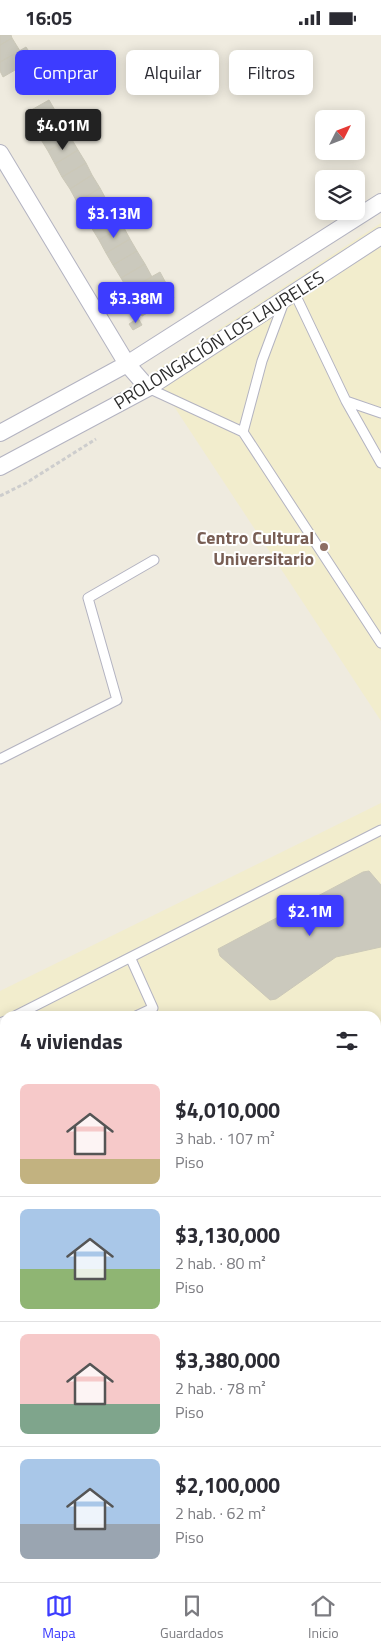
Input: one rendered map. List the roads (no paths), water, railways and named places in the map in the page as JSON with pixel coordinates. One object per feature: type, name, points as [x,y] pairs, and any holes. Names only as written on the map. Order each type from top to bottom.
[{"type":"street","points":[[0,153],[127,363],[148,388]]},
{"type":"street","name":"PROLONGACIÓN LOS LAURELES","points":[[0,433],[127,363],[381,202]]},
{"type":"street","name":"PROLONGACIÓN LOS LAURELES","points":[[0,467],[148,388],[381,237]]},
{"type":"lane","points":[[289,297],[381,463]]},
{"type":"lane","points":[[243,432],[262,361],[289,297]]},
{"type":"lane","points":[[148,388],[243,432],[381,643]]},
{"type":"lane","points":[[346,401],[381,413]]},
{"type":"lane","points":[[0,759],[118,700],[88,598],[154,560]]},
{"type":"lane","points":[[25,1011],[381,831]]},
{"type":"lane","points":[[131,959],[153,1007],[145,1011]]},
{"type":"place","name":"Centro Cultural Universitario","points":[[324,547]]}]
